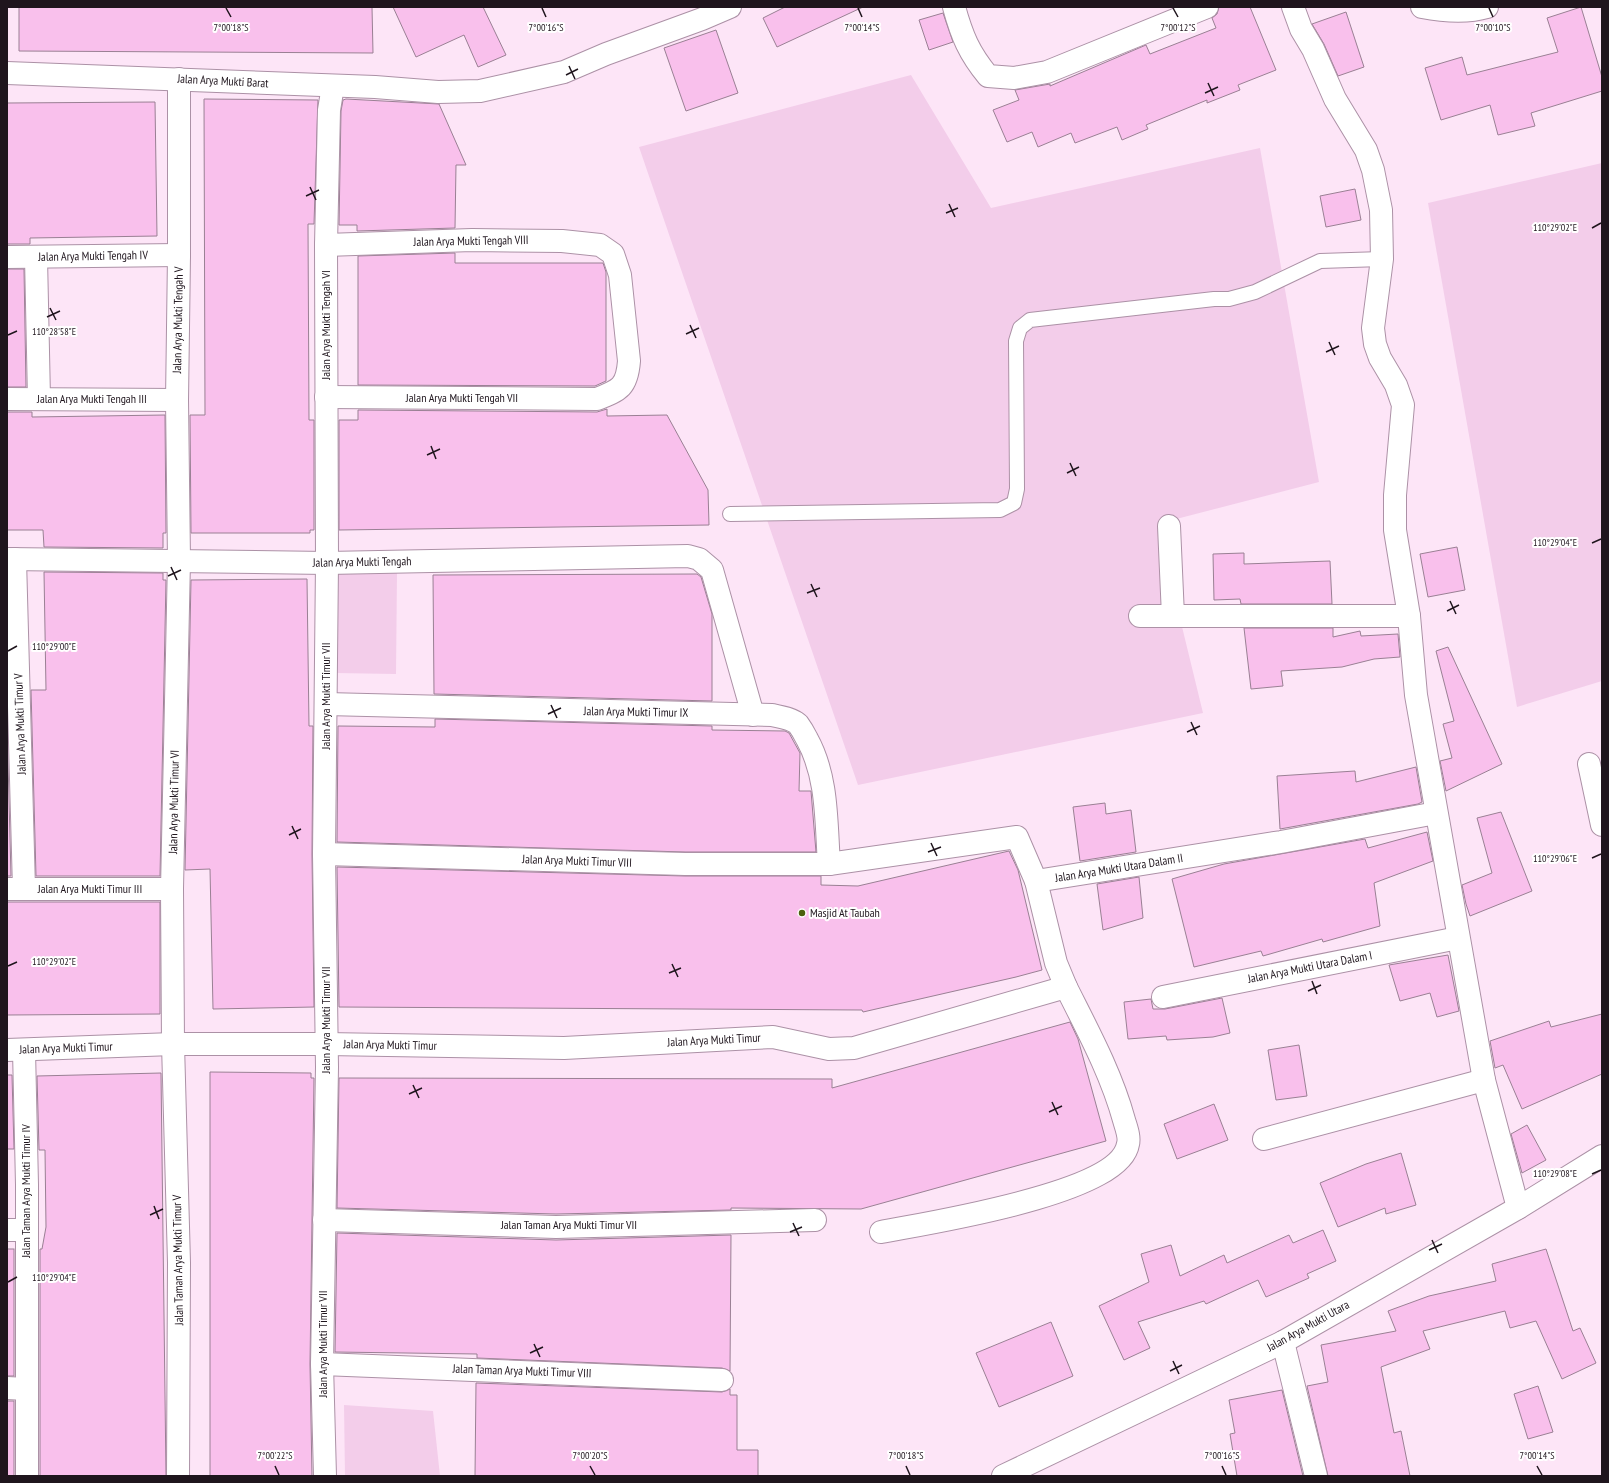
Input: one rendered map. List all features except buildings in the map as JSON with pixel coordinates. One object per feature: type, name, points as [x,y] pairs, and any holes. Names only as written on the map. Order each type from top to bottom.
[{"type":"street","name":"Jalan Arya Mukti Barat","points":[[7,73],[375,87],[438,92],[480,92],[564,72],[606,54],[702,19],[730,7]]},
{"type":"street","points":[[954,7],[962,34],[973,58],[988,76],[1014,78],[1047,72],[1207,7]]},
{"type":"street","points":[[1293,7],[1301,29],[1313,50],[1335,99],[1366,150],[1381,210],[1382,259],[1373,328],[1375,344],[1380,358],[1396,385],[1403,405],[1395,495],[1395,530],[1410,616],[1416,695],[1484,1080],[1518,1208]]},
{"type":"street","points":[[1422,7],[1436,10],[1475,11],[1487,7]]},
{"type":"street","name":"Jalan Arya Mukti Tengah V","points":[[179,79],[177,400],[179,560]]},
{"type":"street","name":"Jalan Arya Mukti Tengah VI","points":[[327,564],[326,245],[329,110],[333,86]]},
{"type":"street","name":"Jalan Arya Mukti Tengah VIII","points":[[326,245],[472,240],[562,241],[600,245],[613,254],[620,275],[629,361],[628,372],[622,386],[617,391],[598,400]]},
{"type":"street","name":"Jalan Arya Mukti Tengah IV","points":[[7,257],[179,255]]},
{"type":"street","points":[[36,257],[39,399]]},
{"type":"street","name":"Jalan Arya Mukti Tengah VII","points":[[326,397],[598,400]]},
{"type":"street","name":"Jalan Arya Mukti Tengah III","points":[[7,399],[177,400]]},
{"type":"street","points":[[1169,526],[1173,616]]},
{"type":"street","name":"Jalan Arya Mukti Tengah","points":[[11,559],[179,560],[327,564],[675,555],[688,556],[699,560],[712,570],[753,715]]},
{"type":"street","name":"Jalan Arya Mukti Timur V","points":[[11,559],[16,889]]},
{"type":"street","name":"Jalan Arya Mukti Timur VI","points":[[173,1044],[172,889],[179,560]]},
{"type":"street","name":"Jalan Arya Mukti Timur VII","points":[[325,1476],[322,1364],[326,1044],[324,854],[327,564]]},
{"type":"street","points":[[1140,616],[1410,616]]},
{"type":"street","name":"Jalan Arya Mukti Timur IX","points":[[326,704],[772,715],[787,718],[798,724],[815,754],[822,777],[829,864]]},
{"type":"street","points":[[1589,764],[1602,825]]},
{"type":"street","name":"Jalan Arya Mukti Utara Dalam II","points":[[1036,881],[1281,842],[1436,813]]},
{"type":"street","points":[[829,864],[1017,837],[1036,881],[1056,963],[1066,987],[1110,1076],[1119,1101],[1126,1128],[1128,1144],[1116,1164],[1080,1185],[1044,1198],[881,1232]]},
{"type":"street","name":"Jalan Arya Mukti Timur VIII","points":[[324,854],[685,864],[829,864]]},
{"type":"street","name":"Jalan Arya Mukti Timur III","points":[[16,889],[172,889]]},
{"type":"street","name":"Jalan Arya Mukti Utara Dalam I","points":[[1163,996],[1458,938]]},
{"type":"street","name":"Jalan Arya Mukti Timur","points":[[16,1050],[173,1044],[326,1044],[564,1048],[773,1037],[829,1050],[854,1048],[1066,987]]},
{"type":"street","name":"Jalan Taman Arya Mukti Timur V","points":[[173,1044],[180,1263],[178,1476]]},
{"type":"street","name":"Jalan Taman Arya Mukti Timur IV","points":[[16,1050],[27,1185],[16,1230],[16,1389],[27,1476]]},
{"type":"street","points":[[1264,1139],[1484,1080]]},
{"type":"street","name":"Jalan Arya Mukti Utara","points":[[1003,1476],[1284,1342],[1518,1208],[1602,1156]]},
{"type":"street","name":"Jalan Taman Arya Mukti Timur VII","points":[[324,1220],[556,1227],[815,1220]]},
{"type":"street","points":[[1284,1342],[1316,1476]]},
{"type":"street","name":"Jalan Taman Arya Mukti Timur VIII","points":[[322,1364],[722,1380]]},
{"type":"lane","points":[[730,514],[1000,510],[1006,508],[1014,503],[1017,489],[1016,341],[1020,328],[1030,320],[1214,299],[1229,299],[1255,292],[1320,261],[1382,259]]},
{"type":"shaded area","points":[[911,75],[991,208],[1260,148],[1319,482],[1157,524],[1203,713],[858,785],[639,147]]},
{"type":"shaded area","points":[[1602,163],[1602,681],[1517,707],[1428,203]]},
{"type":"shaded area","points":[[336,572],[397,573],[396,674],[335,673]]},
{"type":"shaded area","points":[[344,1405],[433,1411],[440,1476],[345,1476]]},
{"type":"place","name":"Masjid At Taubah","points":[[802,913]]}]
